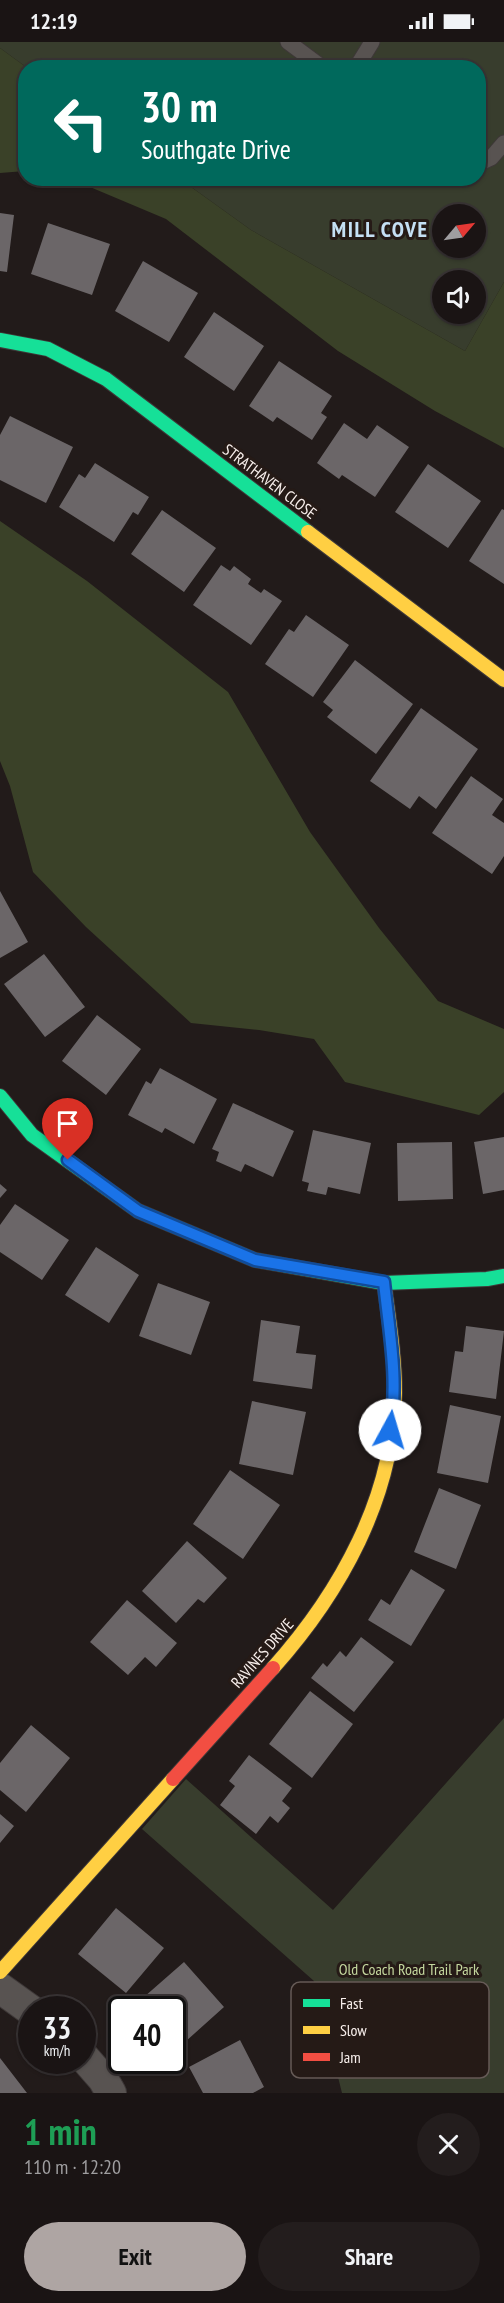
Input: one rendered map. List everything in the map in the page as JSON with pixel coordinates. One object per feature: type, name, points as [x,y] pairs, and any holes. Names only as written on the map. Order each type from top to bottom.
[{"type":"street","name":"STRATHAVEN CLOSE","points":[[0,340],[48,349],[106,379],[504,681]]},
{"type":"street","points":[[0,1096],[32,1135],[138,1211],[255,1260],[384,1282],[487,1279],[504,1276]]},
{"type":"street","name":"RAVINES DRIVE","points":[[0,1972],[296,1642],[338,1582],[366,1526],[383,1470],[394,1410],[393,1364],[384,1282]]},
{"type":"street","points":[[0,1988],[18,2001]]},
{"type":"street","points":[[96,2073],[111,2093]]},
{"type":"lane","points":[[288,42],[312,60]]},
{"type":"lane","points":[[360,60],[367,44]]},
{"type":"lane","points":[[486,160],[491,158],[504,143]]},
{"type":"green space","points":[[0,42],[504,42],[504,282],[486,314],[486,270],[432,270],[432,324],[480,324],[465,351],[251,230],[190,186],[486,186],[486,60],[18,60],[0,48]]},
{"type":"green space","points":[[0,48],[18,61],[18,172],[0,173]]},
{"type":"green space","points":[[88,186],[190,186],[251,230],[465,351],[480,324],[486,324],[486,314],[504,282],[504,448],[435,411],[338,351],[166,219]]},
{"type":"green space","points":[[0,521],[87,581],[228,692],[310,832],[379,928],[438,1001],[504,1029],[504,1092],[479,1115],[345,1082],[314,1039],[259,1030],[191,1023],[86,927],[33,872],[10,786],[0,761]]},
{"type":"green space","name":"Old Coach Road Trail Park","points":[[504,1718],[504,2093],[342,2093],[338,2078],[489,2078],[489,1982],[314,1982],[142,1829],[186,1779],[333,1910]]},
{"type":"building","points":[[0,213],[14,215],[7,272],[0,271]]},
{"type":"building","points":[[48,223],[110,244],[92,295],[31,274]]},
{"type":"building","points":[[143,261],[198,293],[169,342],[115,311]]},
{"type":"building","points":[[214,312],[264,346],[234,391],[184,357]]},
{"type":"building","points":[[279,361],[332,396],[321,413],[327,417],[312,440],[277,417],[273,422],[249,406]]},
{"type":"building","points":[[10,416],[73,447],[46,503],[0,480],[0,435]]},
{"type":"building","points":[[344,423],[367,439],[377,425],[409,447],[375,497],[342,475],[339,479],[317,463]]},
{"type":"building","points":[[95,463],[149,497],[138,515],[133,512],[114,542],[59,507],[79,474],[85,478]]},
{"type":"building","points":[[428,464],[481,501],[448,548],[395,512]]},
{"type":"building","points":[[502,509],[504,510],[504,584],[469,561]]},
{"type":"building","points":[[162,510],[216,548],[184,592],[131,554]]},
{"type":"building","points":[[221,565],[230,571],[234,566],[251,579],[248,584],[261,593],[264,589],[282,601],[251,645],[193,605]]},
{"type":"building","points":[[306,615],[349,645],[313,697],[265,664],[289,629],[294,632]]},
{"type":"building","points":[[355,660],[413,704],[376,754],[327,717],[333,710],[323,702]]},
{"type":"building","points":[[421,708],[478,749],[436,809],[419,796],[410,809],[370,781]]},
{"type":"building","points":[[471,776],[503,799],[492,815],[504,823],[504,856],[492,874],[432,833]]},
{"type":"building","points":[[0,891],[28,942],[0,958]]},
{"type":"building","points":[[44,954],[85,1007],[45,1037],[4,984]]},
{"type":"building","points":[[97,1015],[141,1049],[106,1095],[62,1061]]},
{"type":"building","points":[[160,1068],[217,1099],[194,1144],[165,1128],[162,1133],[128,1115],[146,1081],[151,1084]]},
{"type":"building","points":[[233,1103],[294,1131],[273,1177],[245,1164],[241,1172],[216,1161],[219,1152],[212,1149]]},
{"type":"building","points":[[313,1130],[371,1143],[360,1194],[328,1187],[326,1195],[307,1191],[309,1183],[302,1181]]},
{"type":"building","points":[[504,1137],[504,1190],[483,1194],[474,1142]]},
{"type":"building","points":[[452,1142],[453,1199],[398,1201],[397,1143]]},
{"type":"building","points":[[0,1184],[7,1190],[0,1198]]},
{"type":"building","points":[[15,1204],[69,1240],[42,1280],[0,1252],[0,1225]]},
{"type":"building","points":[[96,1247],[139,1275],[109,1323],[65,1295]]},
{"type":"building","points":[[158,1283],[210,1302],[191,1355],[139,1336]]},
{"type":"building","points":[[261,1320],[300,1326],[296,1353],[316,1355],[312,1389],[253,1381]]},
{"type":"building","points":[[466,1326],[504,1331],[496,1399],[449,1392],[455,1351],[463,1352]]},
{"type":"building","points":[[252,1401],[306,1412],[293,1475],[239,1464]]},
{"type":"building","points":[[450,1405],[501,1416],[488,1483],[437,1473]]},
{"type":"building","points":[[230,1470],[280,1505],[243,1559],[193,1524]]},
{"type":"building","points":[[439,1488],[481,1505],[456,1569],[414,1552]]},
{"type":"building","points":[[187,1541],[227,1578],[204,1603],[198,1599],[176,1623],[142,1591]]},
{"type":"building","points":[[411,1569],[445,1590],[411,1646],[368,1620],[381,1599],[390,1605]]},
{"type":"building","points":[[127,1600],[177,1643],[156,1667],[145,1657],[128,1675],[90,1642]]},
{"type":"building","points":[[361,1637],[394,1662],[354,1712],[311,1678],[323,1663],[327,1667],[340,1651],[346,1657]]},
{"type":"building","points":[[310,1691],[353,1724],[312,1778],[269,1744]]},
{"type":"building","points":[[31,1725],[70,1758],[26,1812],[0,1790],[0,1763]]},
{"type":"building","points":[[249,1755],[292,1788],[282,1801],[290,1808],[278,1823],[270,1816],[256,1834],[220,1805],[235,1786],[229,1781]]},
{"type":"building","points":[[0,1814],[14,1826],[0,1843]]},
{"type":"building","points":[[116,1908],[164,1948],[126,1993],[78,1954]]},
{"type":"building","points":[[184,1962],[224,2007],[186,2041],[186,1996],[145,1996]]},
{"type":"building","points":[[240,2040],[264,2087],[253,2093],[203,2093],[189,2067]]},
{"type":"building","points":[[0,2058],[27,2093],[0,2093]]},
{"type":"traffic: fast","points":[[0,340],[48,349],[106,379],[308,532]]},
{"type":"traffic: fast","points":[[0,1096],[32,1135],[138,1211],[255,1260],[384,1283],[487,1279],[504,1276]]},
{"type":"traffic: slow","points":[[308,532],[504,680]]},
{"type":"traffic: slow","points":[[273,1668],[320,1608],[341,1575],[374,1506],[385,1469],[392,1432],[395,1379],[384,1283]]},
{"type":"traffic: slow","points":[[0,1972],[173,1779]]},
{"type":"traffic: jam","points":[[173,1779],[273,1668]]},
{"type":"district","name":"MILL COVE","points":[[380,229]]},
{"type":"route","points":[[68,1160],[138,1211],[255,1260],[384,1282],[393,1364],[394,1410],[390,1430]]}]
